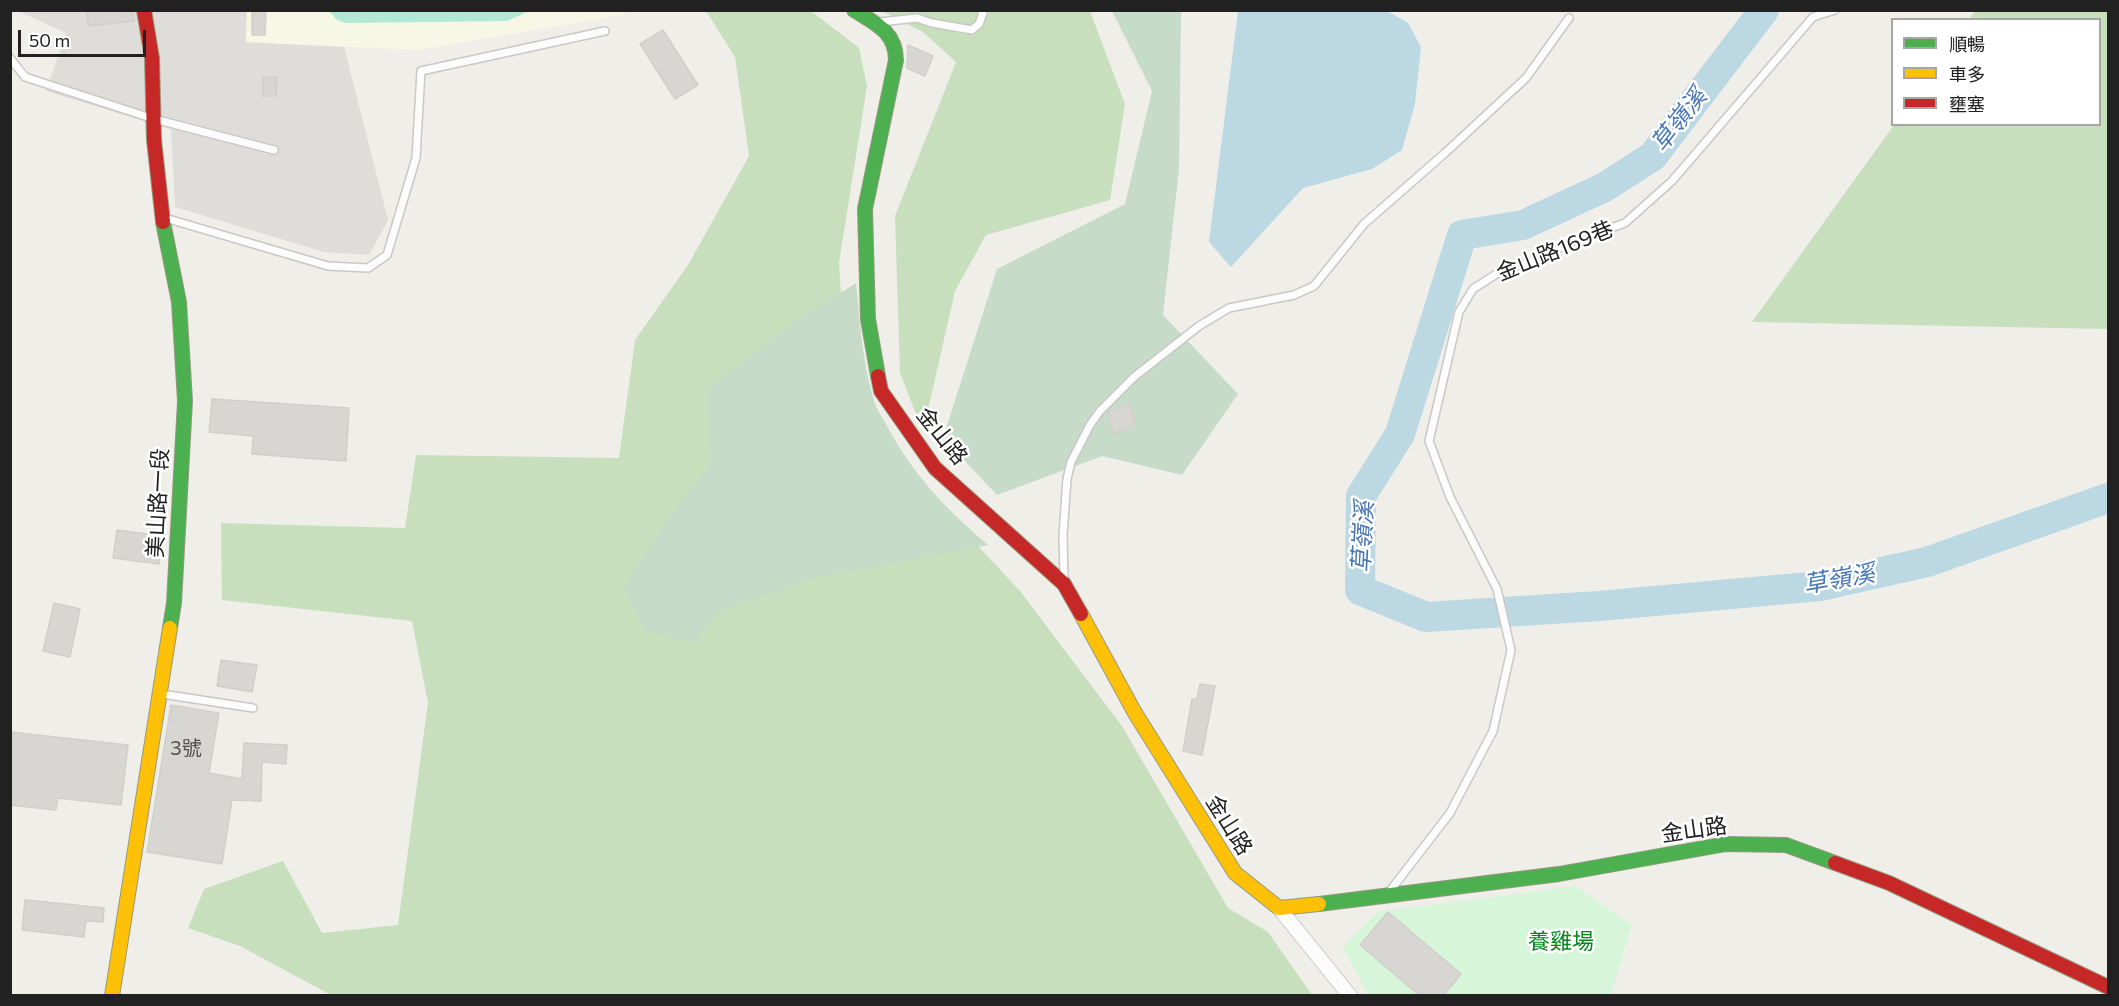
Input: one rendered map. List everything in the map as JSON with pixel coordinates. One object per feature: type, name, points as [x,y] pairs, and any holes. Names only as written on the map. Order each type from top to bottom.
[{"type":"street","name":"美山路一段","points":[[112,996],[174,603],[185,401],[179,302],[162,217],[154,119],[152,58],[144,10]]},
{"type":"street","name":"金山路","points":[[854,10],[875,23],[895,45],[896,60],[865,209],[868,319],[881,391],[935,468],[1064,584],[1135,713],[1235,873],[1279,908],[1559,874],[1726,844],[1786,845],[1889,883],[2109,987]]},
{"type":"street","points":[[1279,908],[1350,996]]},
{"type":"lane","points":[[875,23],[917,18],[972,30],[979,24],[981,10]]},
{"type":"lane","name":"金山路169巷","points":[[1386,896],[1450,813],[1493,731],[1511,650],[1497,589],[1450,497],[1429,441],[1459,312],[1473,289],[1501,271],[1538,259],[1569,243],[1625,223],[1672,181],[1814,17],[1835,10]]},
{"type":"lane","points":[[1064,584],[1063,535],[1067,479],[1071,462],[1100,411],[1134,377],[1199,326],[1229,308],[1294,296],[1314,286],[1364,224],[1526,78],[1569,18]]},
{"type":"lane","points":[[162,217],[328,266],[368,268],[387,255],[416,158],[422,71],[605,31]]},
{"type":"lane","points":[[10,58],[25,77],[154,119],[274,150]]},
{"type":"lane","points":[[160,694],[253,708]]},
{"type":"shaded area","points":[[18,11],[247,11],[246,42],[344,47],[388,220],[369,255],[324,252],[175,207],[171,129],[46,91],[66,33]]},
{"type":"shaded area","points":[[247,11],[626,11],[627,14],[419,50],[246,42]]},
{"type":"shaded area","points":[[1112,11],[1181,11],[1179,169],[1163,315],[1238,394],[1182,475],[1102,456],[997,495],[943,438],[997,269],[1125,204],[1152,91]]},
{"type":"shaded area","points":[[856,283],[864,355],[869,383],[877,408],[908,461],[932,491],[988,545],[817,577],[718,611],[694,642],[645,631],[624,587],[667,521],[711,464],[707,390],[801,318]]},
{"type":"green space","points":[[329,11],[529,11],[507,21],[345,23],[337,20]]},
{"type":"green space","points":[[706,11],[811,11],[859,48],[867,86],[839,263],[848,407],[1020,591],[1122,726],[1228,908],[1268,932],[1312,995],[331,995],[240,946],[188,928],[204,889],[283,861],[322,933],[398,925],[428,703],[412,621],[222,600],[221,523],[405,528],[416,455],[619,458],[635,340],[688,265],[749,156],[735,57]]},
{"type":"green space","points":[[882,11],[1090,11],[1125,104],[1110,200],[986,235],[955,291],[923,432],[900,373],[895,216],[956,62],[923,32]]},
{"type":"green space","points":[[1975,11],[2108,11],[2108,329],[1752,322],[1893,126],[2101,126],[2101,18],[1970,18]]},
{"type":"green space","name":"養雞場","points":[[1575,886],[1632,925],[1611,995],[1368,995],[1343,947],[1377,912]]},
{"type":"water","points":[[1238,11],[1387,11],[1408,23],[1421,47],[1415,104],[1402,150],[1372,169],[1303,188],[1231,267],[1209,242]]},
{"type":"building","points":[[87,10],[132,10],[134,21],[88,26]]},
{"type":"building","points":[[252,10],[266,10],[265,35],[252,35]]},
{"type":"building","points":[[663,30],[698,85],[675,99],[640,44]]},
{"type":"building","points":[[908,45],[933,56],[925,76],[907,68]]},
{"type":"building","points":[[263,77],[277,77],[276,96],[263,96]]},
{"type":"building","points":[[212,399],[349,408],[346,461],[252,454],[253,436],[209,432]]},
{"type":"building","points":[[1129,403],[1136,426],[1114,433],[1107,412]]},
{"type":"building","points":[[117,530],[162,536],[159,564],[113,558]]},
{"type":"building","points":[[54,603],[80,609],[70,657],[43,651]]},
{"type":"building","points":[[221,660],[257,665],[252,692],[217,686]]},
{"type":"building","points":[[1200,684],[1215,686],[1202,755],[1183,751],[1192,699],[1197,699]]},
{"type":"building","points":[[171,705],[219,713],[209,773],[242,779],[244,743],[287,745],[286,764],[262,762],[261,801],[232,800],[222,864],[147,852]]},
{"type":"building","points":[[10,732],[128,745],[121,805],[58,798],[56,810],[10,805]]},
{"type":"building","points":[[25,900],[104,908],[103,922],[86,921],[84,937],[22,930]]},
{"type":"building","points":[[1388,912],[1461,974],[1443,996],[1420,996],[1360,945]]},
{"type":"waterway","name":"草嶺溪","points":[[1764,10],[1653,156],[1605,187],[1523,225],[1462,235],[1400,434],[1361,496],[1360,590],[1426,617],[1599,606],[1820,586],[1927,562],[2108,498]]},
{"type":"traffic: fast","points":[[854,10],[883,29],[892,42],[896,60],[865,209],[868,319],[878,376]]},
{"type":"traffic: fast","points":[[163,222],[179,302],[185,401],[174,603],[170,628]]},
{"type":"traffic: fast","points":[[1319,904],[1559,874],[1726,844],[1786,845],[1835,863]]},
{"type":"traffic: slow","points":[[1081,614],[1135,713],[1235,873],[1279,908],[1319,904]]},
{"type":"traffic: slow","points":[[112,996],[170,628]]},
{"type":"traffic: jam","points":[[144,10],[152,58],[154,140],[163,222]]},
{"type":"traffic: jam","points":[[878,376],[881,391],[935,468],[1064,584],[1081,614]]},
{"type":"traffic: jam","points":[[1835,863],[1889,883],[2108,987]]}]
